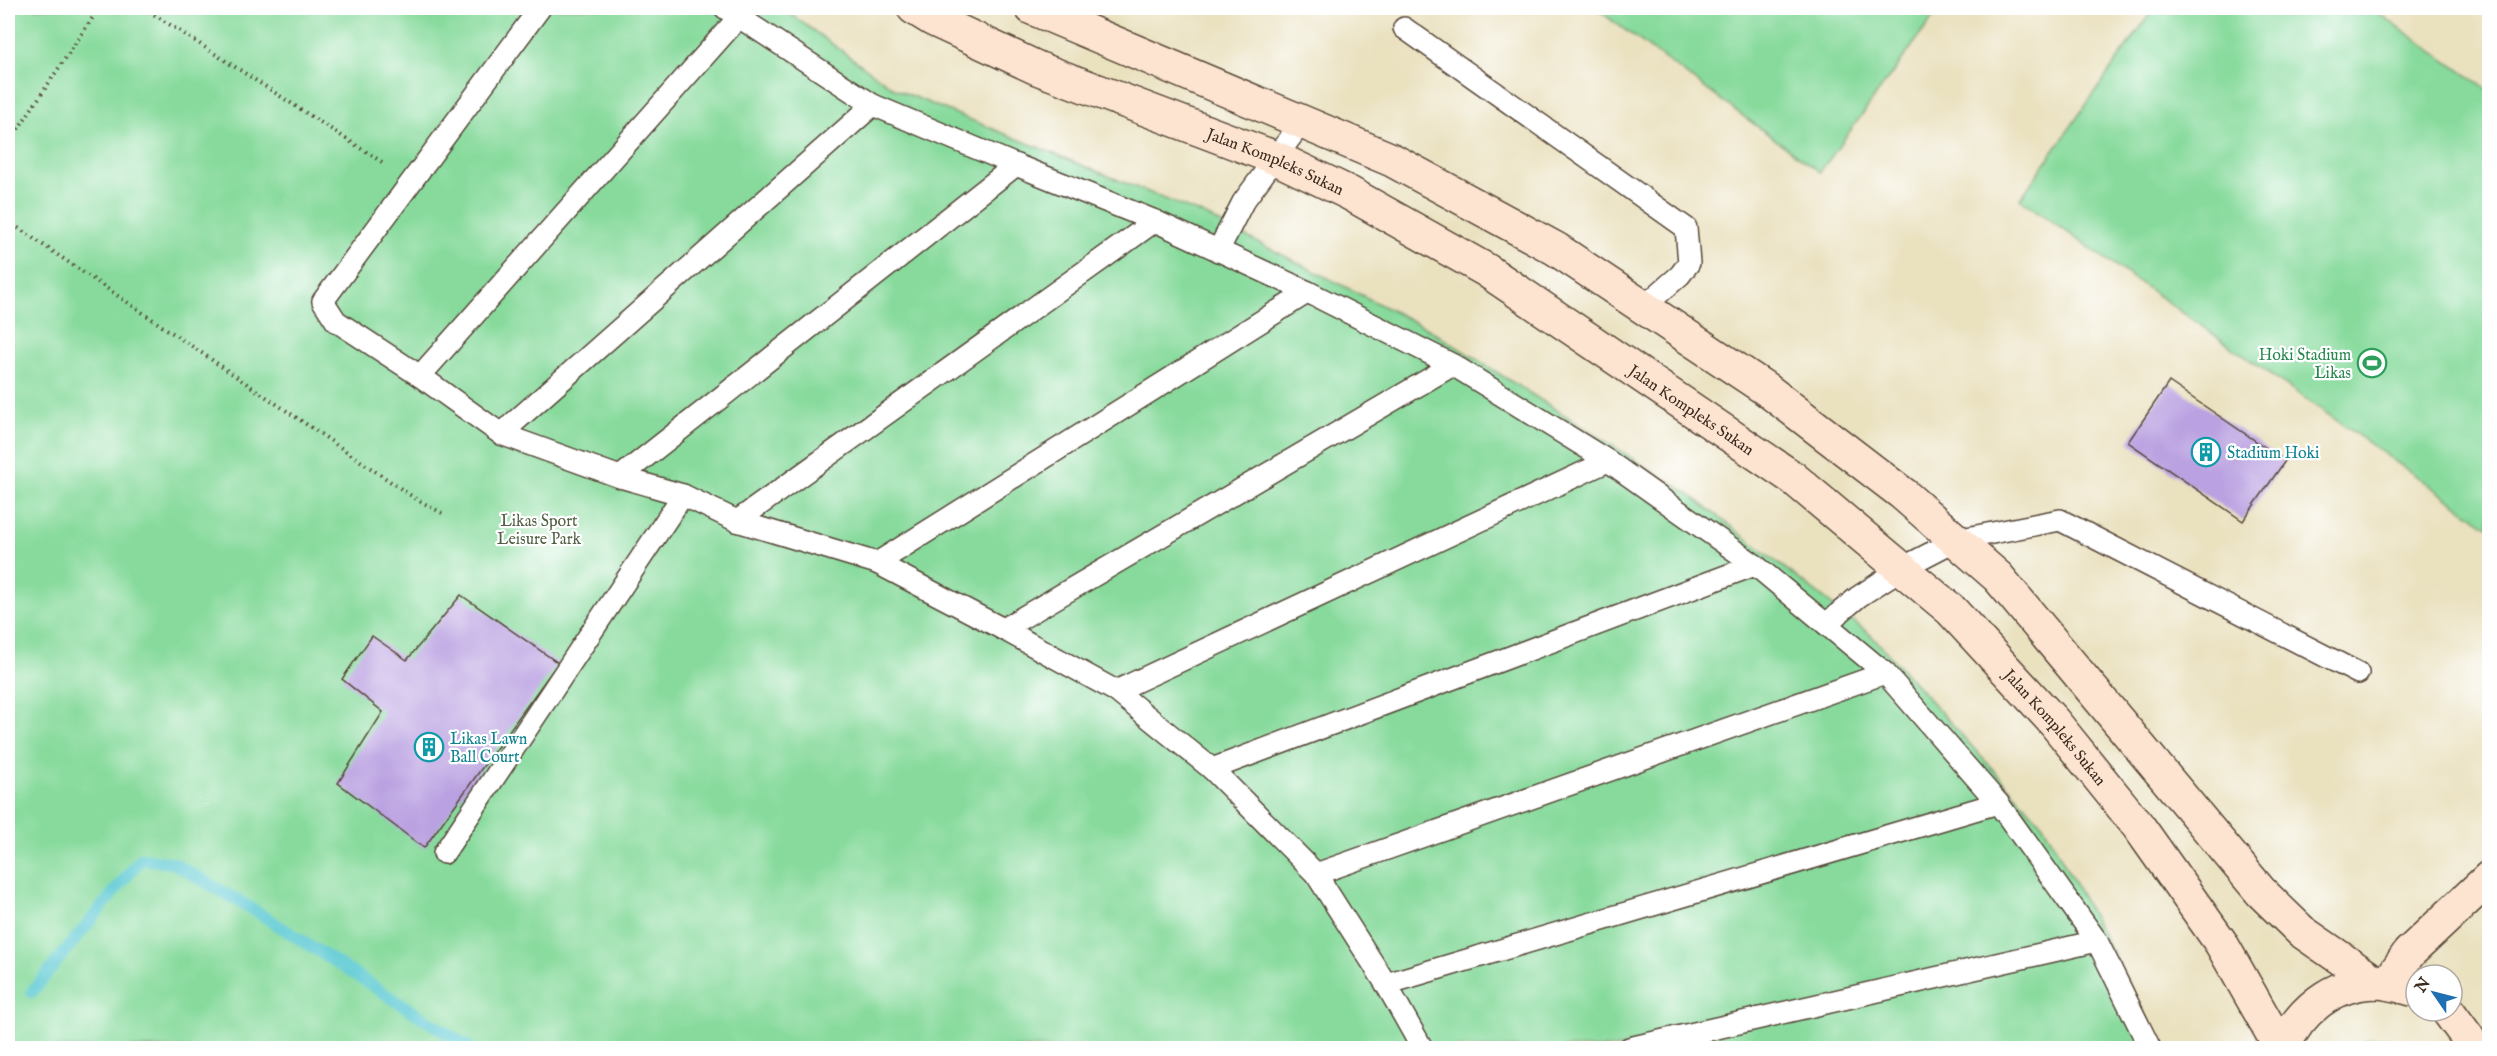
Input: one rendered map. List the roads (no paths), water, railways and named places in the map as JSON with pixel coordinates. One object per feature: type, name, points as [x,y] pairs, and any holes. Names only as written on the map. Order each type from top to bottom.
[{"type":"main road","name":"Jalan Kompleks Sukan","points":[[914,8],[932,19],[1037,68],[1278,159],[1349,193],[1476,264],[1559,317],[1793,478],[1904,567],[1951,610],[2054,722],[2139,827],[2221,943],[2275,1038],[2278,1048]]},
{"type":"main road","points":[[1032,8],[1392,160],[1546,243],[1766,390],[1903,494],[1998,578],[2261,892],[2301,931],[2393,985]]},
{"type":"main road","points":[[2393,985],[2409,953],[2490,877]]},
{"type":"main road","points":[[2283,1048],[2290,1032],[2306,1012],[2327,996],[2350,986],[2393,985]]},
{"type":"main road","points":[[2457,1023],[2468,1038],[2471,1048]]},
{"type":"lane","points":[[540,8],[323,301],[336,321],[420,376],[501,434],[620,477],[683,495],[737,521],[877,563],[1116,691],[1212,769],[1316,874],[1386,984],[1422,1048]]},
{"type":"lane","points":[[420,376],[737,11],[873,105],[1155,221],[1308,292],[1453,365],[1608,460],[1755,565],[1885,673],[1998,803],[2097,941],[2150,1048]]},
{"type":"lane","points":[[1404,28],[1686,228],[1689,263],[1680,275],[1642,308]]},
{"type":"lane","points":[[501,434],[873,105]]},
{"type":"lane","points":[[1218,251],[1242,202],[1278,159],[1302,122]]},
{"type":"lane","points":[[620,477],[1016,165]]},
{"type":"lane","points":[[737,521],[1155,221]]},
{"type":"lane","points":[[877,563],[1308,292]]},
{"type":"lane","points":[[1003,629],[1453,365]]},
{"type":"lane","points":[[1116,691],[1608,460]]},
{"type":"lane","points":[[444,853],[683,495]]},
{"type":"lane","points":[[1826,624],[1858,597],[1904,567],[1956,540],[2060,520],[2358,673]]},
{"type":"lane","points":[[1212,769],[1755,565]]},
{"type":"lane","points":[[1316,874],[1885,673]]},
{"type":"lane","points":[[1386,984],[1998,803]]},
{"type":"lane","points":[[1629,1048],[2097,941]]},
{"type":"waterway","points":[[32,992],[141,859],[173,863],[254,910],[470,1048]]},
{"type":"place","name":"Hoki Stadium Likas","points":[[2372,363]]},
{"type":"place","name":"Stadium Hoki","points":[[2206,452]]},
{"type":"place","name":"Likas Lawn Ball Court","points":[[429,747]]},
{"type":"park label","name":"Likas Sport Leisure Park","points":[[539,529]]}]
